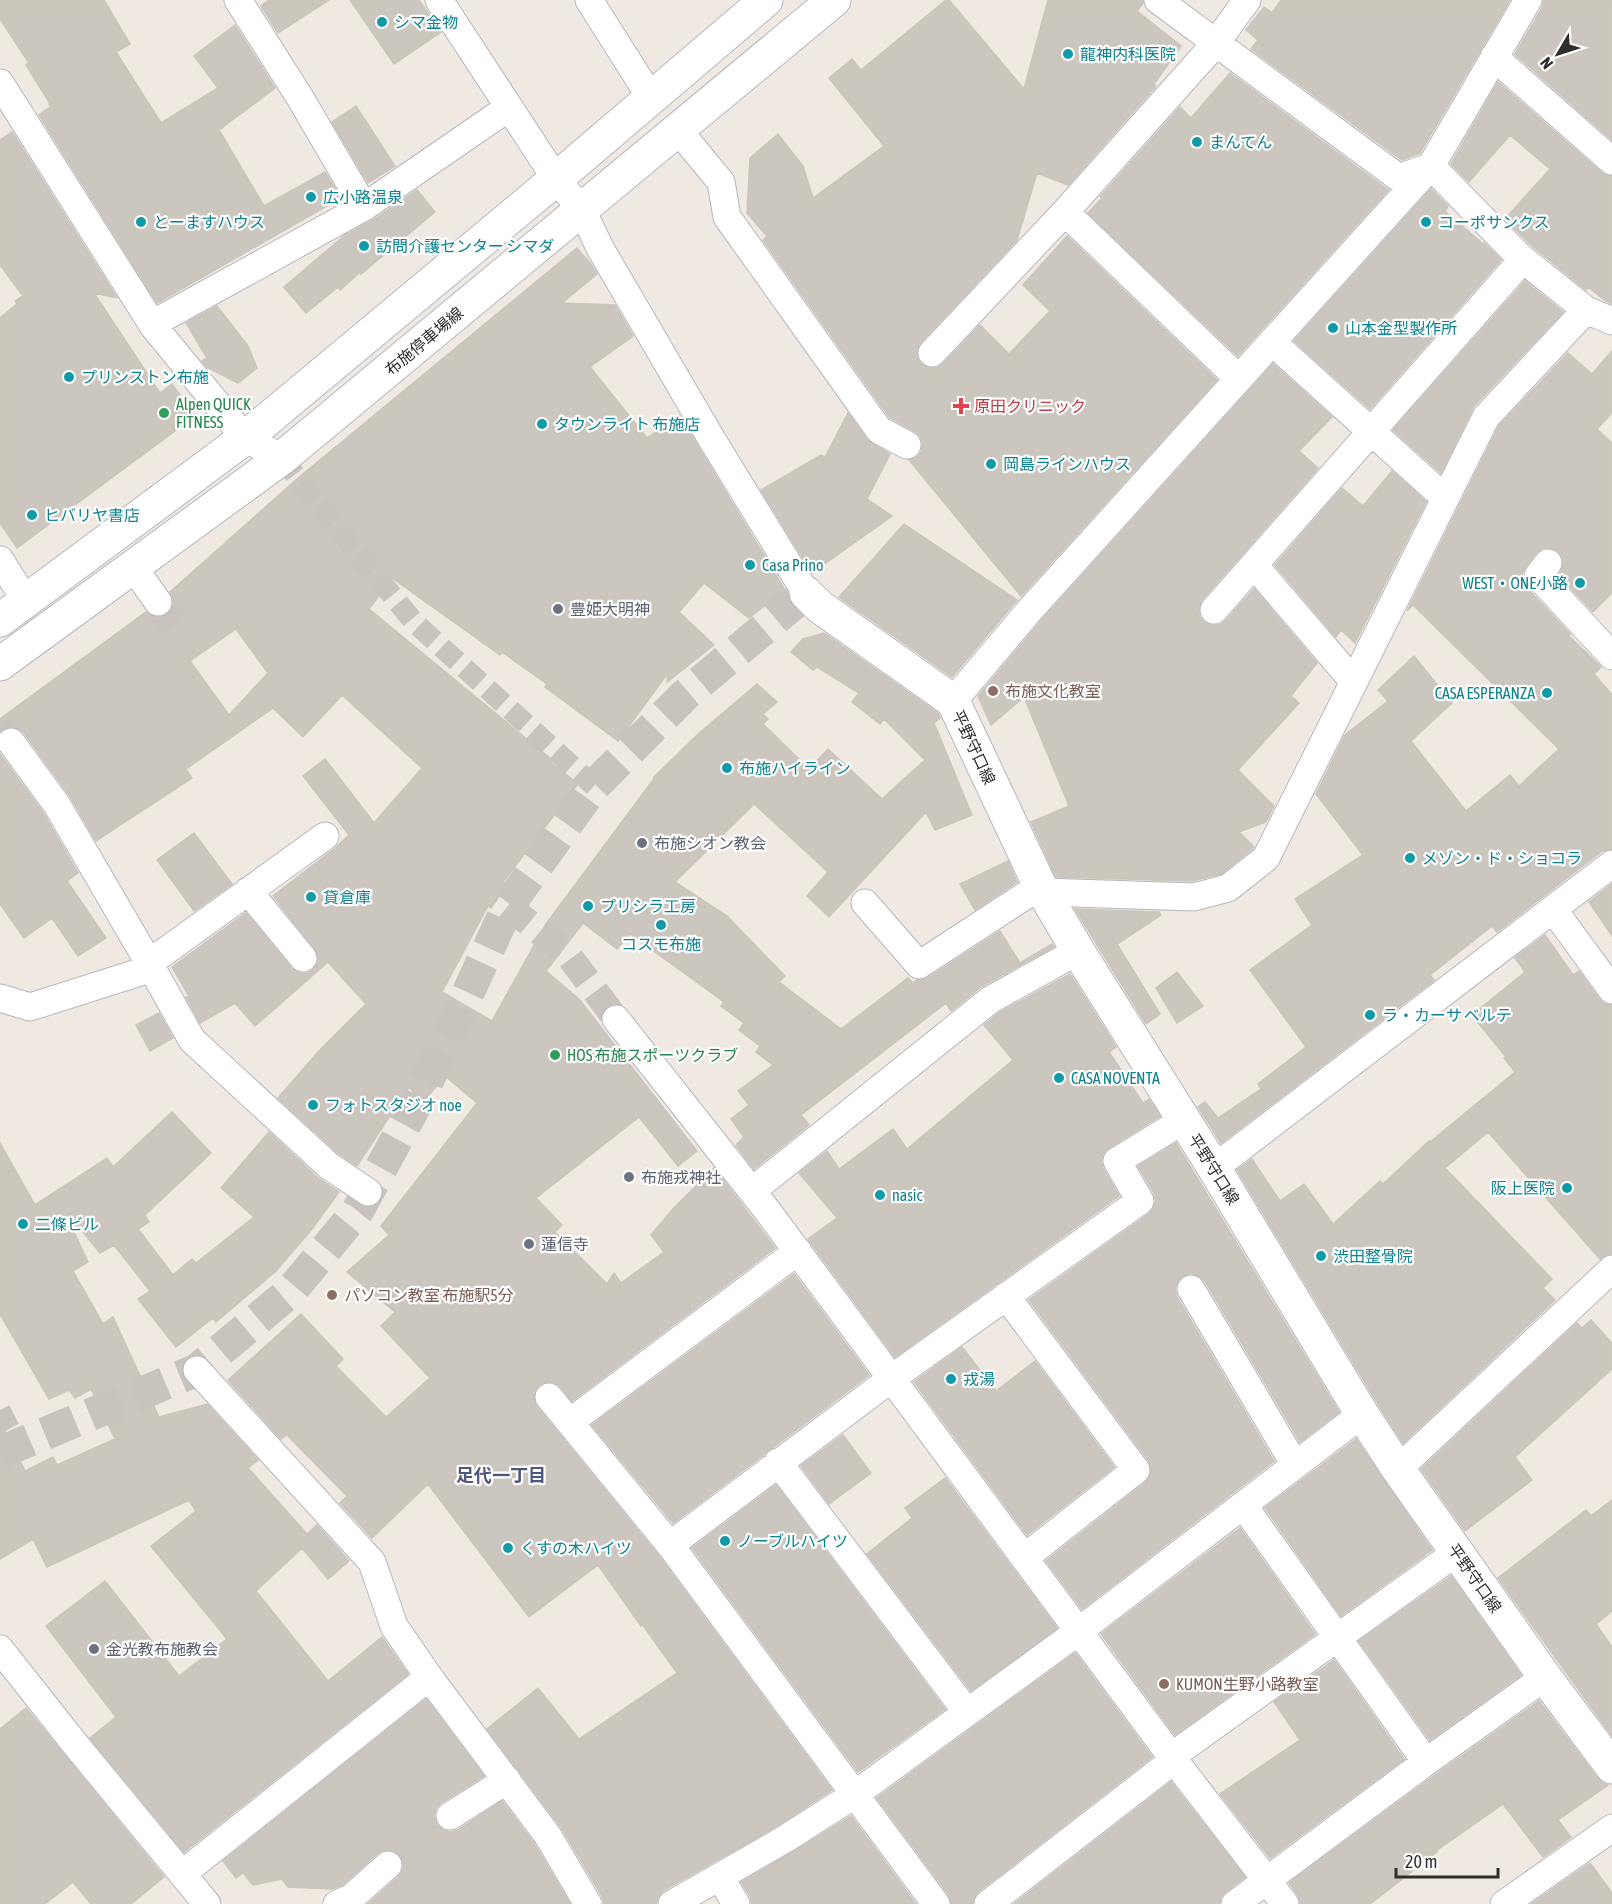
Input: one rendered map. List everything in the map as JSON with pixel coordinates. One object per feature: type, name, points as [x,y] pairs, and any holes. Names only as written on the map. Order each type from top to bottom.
[{"type":"main road","points":[[0,620],[245,438],[556,179],[766,0]]},
{"type":"main road","name":"布施停車場線","points":[[0,664],[282,458],[834,0]]},
{"type":"main road","name":"平野守口線","points":[[806,592],[820,608],[953,701],[1042,889],[1362,1414],[1398,1469],[1545,1677],[1612,1767]]},
{"type":"street","points":[[238,0],[299,96],[364,207]]},
{"type":"street","points":[[439,0],[556,179],[582,210],[600,248],[705,429],[806,592]]},
{"type":"street","points":[[589,0],[651,98]]},
{"type":"street","points":[[1158,0],[1399,178],[1431,166]]},
{"type":"street","points":[[932,353],[1065,212],[1216,43],[1247,0]]},
{"type":"street","points":[[953,701],[1029,611],[1431,166],[1528,0]]},
{"type":"street","points":[[1494,57],[1612,161]]},
{"type":"street","points":[[0,82],[10,121],[152,324],[245,438],[282,458]]},
{"type":"street","points":[[152,324],[364,207],[508,108]]},
{"type":"street","points":[[678,130],[721,182],[727,217],[879,430],[907,446]]},
{"type":"street","points":[[1431,166],[1519,256],[1586,309],[1612,321]]},
{"type":"street","points":[[1065,212],[1239,379]]},
{"type":"street","points":[[1214,610],[1517,266],[1519,256]]},
{"type":"street","points":[[865,903],[919,966],[1042,889],[1194,897],[1227,888],[1266,858],[1486,417],[1586,309]]},
{"type":"street","points":[[1272,342],[1445,498]]},
{"type":"street","points":[[0,561],[26,601]]},
{"type":"street","points":[[1548,563],[1538,576],[1612,656]]},
{"type":"street","points":[[1254,565],[1354,682]]},
{"type":"street","points":[[133,567],[158,602]]},
{"type":"street","points":[[11,742],[57,805],[151,965],[192,1040],[329,1166],[368,1192]]},
{"type":"street","points":[[0,998],[30,1007],[151,965],[325,836]]},
{"type":"street","points":[[1214,1168],[1612,864]]},
{"type":"street","points":[[248,891],[303,958]]},
{"type":"street","points":[[1553,909],[1612,990]]},
{"type":"street","points":[[752,1191],[990,1000],[1078,951]]},
{"type":"street","points":[[616,1019],[798,1251],[1173,1758],[1285,1904]]},
{"type":"street","points":[[670,1545],[892,1378],[1140,1201],[1117,1161],[1184,1120]]},
{"type":"street","points":[[570,1422],[798,1251]]},
{"type":"street","points":[[1398,1469],[1612,1269]]},
{"type":"street","points":[[1191,1289],[1295,1465]]},
{"type":"street","points":[[1006,1296],[1136,1470],[1025,1557]]},
{"type":"street","points":[[197,1370],[372,1562],[394,1626],[429,1677],[548,1836],[588,1904]]},
{"type":"street","points":[[549,1397],[670,1545],[936,1904]]},
{"type":"street","points":[[672,1904],[854,1795],[1079,1631],[1362,1414]]},
{"type":"street","points":[[778,1462],[967,1713]]},
{"type":"street","points":[[1243,1505],[1426,1762]]},
{"type":"street","points":[[988,1904],[1173,1758],[1457,1552]]},
{"type":"street","points":[[0,1649],[207,1904]]},
{"type":"street","points":[[182,1874],[429,1677]]},
{"type":"street","points":[[1235,1904],[1545,1677]]},
{"type":"street","points":[[450,1816],[507,1780]]},
{"type":"street","points":[[1504,1904],[1612,1828]]},
{"type":"street","points":[[337,1904],[351,1898],[388,1865]]},
{"type":"street","points":[[720,1877],[736,1904]]},
{"type":"building","points":[[0,0],[104,0],[130,44],[116,52],[161,123],[218,88],[194,56],[235,25],[275,88],[219,130],[264,206],[325,172],[341,198],[157,303],[39,115],[50,107],[49,102],[26,65],[29,63],[0,19]]},
{"type":"building","points":[[269,0],[329,0],[278,33],[261,6]]},
{"type":"building","points":[[350,0],[419,0],[441,32],[394,64]]},
{"type":"building","points":[[946,0],[949,0],[1024,89],[1048,0],[1143,0],[1137,11],[1181,46],[1154,84],[1156,86],[1068,185],[1037,173],[1017,240],[917,349],[917,357],[921,364],[929,368],[937,368],[980,325],[1009,354],[1050,311],[1023,285],[1067,236],[1217,380],[1021,596],[909,460],[916,458],[921,452],[923,444],[920,436],[890,418],[763,240],[767,236],[747,213],[750,158],[778,134],[803,166],[813,198],[884,146],[829,78],[852,59],[861,70]]},
{"type":"building","points":[[1281,0],[1510,0],[1420,153],[1402,160],[1251,49],[1258,40],[1246,30],[1264,7],[1272,13]]},
{"type":"building","points":[[1544,0],[1612,0],[1612,140],[1515,54],[1542,8]]},
{"type":"building","points":[[1230,73],[1388,190],[1238,356],[1088,213],[1180,107],[1191,118]]},
{"type":"building","points":[[1498,82],[1602,173],[1612,176],[1612,304],[1588,287],[1586,290],[1530,244],[1505,219],[1550,169],[1510,135],[1469,182],[1451,164]]},
{"type":"building","points":[[356,106],[395,166],[368,183],[332,122]]},
{"type":"building","points":[[12,132],[117,298],[94,293],[160,393],[172,384],[195,416],[17,548],[0,523],[0,318],[17,304],[15,301],[23,296],[0,265],[0,140]]},
{"type":"building","points":[[1431,189],[1448,206],[1445,211],[1501,260],[1370,409],[1294,341]]},
{"type":"building","points":[[417,190],[435,212],[361,274],[360,272],[340,290],[338,287],[306,313],[284,287],[345,235],[373,220]]},
{"type":"building","points":[[577,248],[597,274],[562,303],[615,305],[633,336],[590,367],[647,438],[679,415],[785,590],[749,618],[704,583],[679,612],[714,645],[667,682],[668,673],[618,741],[545,687],[547,684],[502,652],[500,655],[392,578],[369,609],[578,784],[503,882],[507,885],[491,908],[488,906],[442,992],[492,1021],[546,924],[654,777],[697,735],[757,684],[777,702],[763,714],[768,719],[763,724],[809,769],[828,749],[882,799],[925,760],[884,719],[880,724],[852,702],[859,693],[817,667],[813,670],[791,652],[803,639],[824,633],[938,713],[940,718],[934,723],[972,815],[935,830],[926,812],[829,917],[807,896],[828,872],[754,804],[675,882],[727,916],[785,976],[779,982],[841,1029],[908,978],[913,983],[928,978],[1000,931],[1020,963],[1052,944],[1054,947],[982,986],[951,1011],[946,1003],[801,1115],[809,1125],[754,1169],[736,1145],[744,1137],[731,1119],[749,1105],[738,1091],[773,1065],[756,1052],[760,1046],[739,1030],[744,1023],[721,1006],[724,1002],[630,934],[617,949],[583,923],[546,971],[579,999],[697,1151],[678,1166],[639,1117],[536,1198],[562,1225],[555,1232],[607,1284],[614,1273],[621,1283],[664,1252],[651,1235],[714,1168],[775,1248],[572,1401],[554,1382],[540,1384],[534,1392],[537,1407],[658,1555],[832,1790],[777,1826],[664,1890],[656,1904],[604,1904],[602,1896],[561,1827],[487,1729],[538,1688],[579,1739],[677,1673],[598,1565],[529,1617],[428,1484],[372,1538],[340,1503],[347,1496],[287,1435],[281,1439],[228,1380],[301,1314],[343,1359],[336,1366],[386,1417],[430,1378],[381,1326],[395,1312],[347,1272],[389,1235],[381,1226],[477,1103],[445,1076],[423,1102],[409,1087],[357,1166],[339,1154],[278,1098],[319,1051],[366,1004],[328,962],[255,1026],[235,1003],[200,1023],[186,997],[189,996],[172,967],[246,913],[291,968],[305,974],[312,970],[318,963],[315,949],[273,896],[349,835],[303,776],[325,759],[374,823],[422,768],[342,695],[303,737],[273,708],[186,769],[192,778],[96,841],[70,796],[24,733],[10,726],[0,731],[0,719],[146,612],[152,617],[159,618],[168,614],[173,608],[174,601],[170,592],[298,478]],"holes":[[[236,629],[268,673],[229,715],[190,661]]]},
{"type":"building","points":[[1525,281],[1563,312],[1474,406],[1441,473],[1393,430]]},
{"type":"building","points":[[217,306],[248,346],[257,368],[238,383],[208,368],[202,361],[207,358],[186,323]]},
{"type":"building","points":[[1612,351],[1612,413],[1597,429],[1612,443],[1612,593],[1593,612],[1559,575],[1563,566],[1563,558],[1558,551],[1551,548],[1543,548],[1536,553],[1522,574],[1526,587],[1570,634],[1568,635],[1601,667],[1594,674],[1612,695],[1612,849],[1602,851],[1497,932],[1492,926],[1430,975],[1434,980],[1221,1143],[1198,1107],[1205,1102],[1218,1118],[1261,1089],[1258,1084],[1306,1047],[1250,970],[1312,925],[1295,899],[1363,855],[1316,794],[1345,735],[1388,701],[1378,690],[1414,656],[1452,703],[1411,741],[1466,811],[1510,775],[1519,786],[1559,749],[1413,605],[1407,611],[1499,426],[1568,353],[1592,374]]},
{"type":"building","points":[[1273,364],[1332,417],[1299,451],[1318,468],[1202,600],[1199,616],[1211,625],[1220,625],[1254,589],[1317,663],[1291,696],[1299,703],[1238,770],[1274,806],[1266,822],[1239,832],[1254,847],[1221,874],[1192,881],[1056,877],[1031,822],[1069,806],[1024,697],[991,725],[978,696],[1041,621]]},
{"type":"building","points":[[848,413],[867,440],[890,454],[867,499],[892,516],[812,573],[761,490],[821,455],[825,457]]},
{"type":"building","points":[[1392,471],[1426,502],[1355,643],[1341,630],[1336,637],[1275,565],[1342,488],[1363,506]]},
{"type":"building","points":[[904,524],[1017,600],[952,677],[839,597]]},
{"type":"building","points":[[0,754],[44,814],[78,873],[67,881],[106,938],[78,956],[52,918],[24,938],[0,904]]},
{"type":"building","points":[[194,833],[232,884],[194,911],[157,860]]},
{"type":"building","points":[[1008,861],[1017,882],[975,910],[960,884]]},
{"type":"building","points":[[1612,884],[1612,936],[1589,902]]},
{"type":"building","points":[[1075,909],[1159,912],[1161,915],[1117,944],[1160,1014],[1146,1024]]},
{"type":"building","points":[[1545,935],[1573,975],[1579,971],[1600,1000],[1612,1005],[1612,1254],[1600,1259],[1488,1132],[1445,1168],[1552,1279],[1543,1288],[1555,1300],[1403,1443],[1237,1170],[1252,1159],[1280,1201],[1304,1184],[1333,1224],[1380,1181],[1383,1184],[1429,1141],[1515,1072],[1504,1058],[1506,1057],[1472,1015],[1525,972],[1515,958]]},
{"type":"building","points":[[1177,972],[1203,1006],[1177,1023],[1156,988]]},
{"type":"building","points":[[1070,974],[1116,1047],[1109,1052],[1143,1103],[1149,1099],[1160,1116],[1103,1154],[1101,1161],[1103,1168],[1119,1196],[895,1357],[808,1239],[837,1218],[799,1173],[827,1151],[839,1169],[893,1129],[907,1149],[1013,1060],[984,1025],[999,1013]]},
{"type":"building","points":[[159,1013],[173,1038],[150,1051],[136,1025]]},
{"type":"building","points":[[172,1112],[211,1153],[145,1215],[149,1222],[138,1229],[173,1275],[192,1259],[196,1263],[254,1217],[221,1188],[269,1132],[318,1178],[339,1192],[312,1229],[276,1271],[216,1322],[213,1318],[176,1347],[138,1299],[150,1291],[114,1245],[100,1253],[79,1227],[73,1230],[88,1262],[73,1271],[103,1324],[113,1317],[159,1417],[207,1404],[258,1460],[248,1468],[307,1534],[317,1525],[349,1561],[328,1579],[302,1548],[256,1591],[328,1681],[382,1637],[408,1674],[184,1852],[90,1738],[116,1717],[46,1626],[105,1581],[179,1676],[227,1639],[151,1546],[196,1511],[189,1500],[47,1567],[33,1539],[0,1559],[0,1420],[25,1471],[53,1457],[57,1465],[115,1439],[91,1389],[75,1398],[69,1390],[49,1399],[0,1314],[0,1143],[35,1205],[107,1158],[113,1167]]},
{"type":"building","points":[[1176,1143],[1339,1412],[1300,1442],[1205,1281],[1191,1273],[1183,1276],[1175,1289],[1177,1297],[1274,1461],[1082,1609],[1046,1561],[1146,1482],[1151,1475],[1151,1467],[1149,1461],[1029,1300],[1150,1213],[1156,1200],[1138,1166]]},
{"type":"building","points":[[794,1274],[869,1375],[673,1523],[592,1425]]},
{"type":"building","points":[[1591,1320],[1612,1343],[1612,1369],[1515,1457],[1532,1480],[1465,1531],[1421,1469],[1577,1323],[1582,1328]]},
{"type":"building","points":[[962,1347],[996,1391],[1035,1361],[1114,1467],[1027,1535],[914,1382]]},
{"type":"building","points":[[843,1435],[871,1473],[829,1504],[801,1466]]},
{"type":"building","points":[[1356,1439],[1432,1550],[1341,1616],[1265,1508]]},
{"type":"building","points":[[945,1478],[1057,1628],[971,1691],[867,1554],[912,1518],[905,1508]]},
{"type":"building","points":[[776,1485],[945,1709],[858,1772],[692,1548]]},
{"type":"building","points":[[1612,1500],[1612,1611],[1596,1624],[1612,1647],[1612,1736],[1498,1578],[1586,1510],[1591,1516]]},
{"type":"building","points":[[1240,1528],[1315,1634],[1175,1735],[1101,1634]]},
{"type":"building","points":[[1451,1576],[1521,1675],[1430,1740],[1359,1641]]},
{"type":"building","points":[[1075,1653],[1152,1757],[978,1892],[973,1904],[951,1904],[949,1895],[877,1798]]},
{"type":"building","points":[[1334,1660],[1404,1759],[1270,1858],[1220,1794],[1300,1740],[1274,1702]]},
{"type":"building","points":[[426,1699],[484,1776],[436,1808],[434,1816],[437,1825],[451,1832],[458,1830],[502,1801],[535,1845],[570,1904],[368,1904],[403,1870],[403,1861],[399,1854],[392,1850],[378,1853],[342,1885],[332,1889],[288,1887],[282,1879],[253,1885],[243,1873],[236,1878],[223,1861]]},
{"type":"building","points":[[1539,1701],[1597,1778],[1608,1785],[1558,1820],[1571,1837],[1543,1857],[1503,1804],[1436,1851],[1370,1904],[1300,1904],[1298,1895],[1289,1883]]},
{"type":"building","points":[[26,1708],[164,1877],[131,1904],[91,1904],[73,1882],[45,1904],[0,1904],[0,1729]]},
{"type":"building","points":[[1171,1782],[1245,1877],[1225,1892],[1220,1904],[1014,1904]]},
{"type":"building","points":[[851,1816],[916,1904],[752,1904],[741,1882]]},
{"type":"building","points":[[1590,1863],[1612,1893],[1612,1904],[1531,1904]]},
{"type":"tunnel","points":[[282,458],[414,622],[594,786]]},
{"type":"tunnel","points":[[0,1454],[197,1370],[291,1291],[358,1210],[420,1097],[508,906],[594,786],[685,695],[806,593]]},
{"type":"tunnel","points":[[158,602],[173,624]]},
{"type":"tunnel","points":[[0,726],[11,742]]},
{"type":"tunnel","points":[[508,906],[569,956],[616,1019]]},
{"type":"tunnel","points":[[0,1410],[18,1445]]},
{"type":"place","name":"シマ金物","points":[[382,22]]},
{"type":"place","name":"龍神内科医院","points":[[1068,54]]},
{"type":"place","name":"まんてん","points":[[1197,142]]},
{"type":"place","name":"広小路温泉","points":[[311,197]]},
{"type":"place","name":"とーますハウス","points":[[141,222]]},
{"type":"place","name":"コーポサンクス","points":[[1426,222]]},
{"type":"place","name":"訪問介護センター シマダ","points":[[364,246]]},
{"type":"place","name":"山本金型製作所","points":[[1333,328]]},
{"type":"place","name":"プリンストン布施","points":[[69,377]]},
{"type":"place","name":"原田クリニック","points":[[961,406]]},
{"type":"place","name":"Alpen QUICK FITNESS","points":[[164,413]]},
{"type":"place","name":"タウンライト 布施店","points":[[542,424]]},
{"type":"place","name":"岡島ラインハウス","points":[[991,464]]},
{"type":"place","name":"ヒバリヤ書店","points":[[32,515]]},
{"type":"place","name":"Casa Prino","points":[[750,565]]},
{"type":"place","name":"WEST・ONE小路","points":[[1580,583]]},
{"type":"place","name":"豊姫大明神","points":[[558,609]]},
{"type":"place","name":"布施文化教室","points":[[993,691]]},
{"type":"place","name":"CASA ESPERANZA","points":[[1547,693]]},
{"type":"place","name":"布施ハイライン","points":[[727,768]]},
{"type":"place","name":"布施シオン教会","points":[[642,843]]},
{"type":"place","name":"メゾン・ド・ショコラ","points":[[1410,858]]},
{"type":"place","name":"貸倉庫","points":[[311,897]]},
{"type":"place","name":"プリシラ工房","points":[[588,906]]},
{"type":"place","name":"コスモ布施","points":[[661,925]]},
{"type":"place","name":"ラ・カーサ ベルテ","points":[[1370,1015]]},
{"type":"place","name":"HOS 布施スポーツクラブ","points":[[555,1055]]},
{"type":"place","name":"CASA NOVENTA","points":[[1059,1078]]},
{"type":"place","name":"フォトスタジオ noe","points":[[313,1105]]},
{"type":"place","name":"布施戎神社","points":[[629,1177]]},
{"type":"place","name":"阪上医院","points":[[1567,1188]]},
{"type":"place","name":"nasic","points":[[880,1195]]},
{"type":"place","name":"二條ビル","points":[[23,1224]]},
{"type":"place","name":"蓮信寺","points":[[529,1244]]},
{"type":"place","name":"渋田整骨院","points":[[1321,1256]]},
{"type":"place","name":"パソコン教室 布施駅5分","points":[[332,1295]]},
{"type":"place","name":"戎湯","points":[[951,1379]]},
{"type":"place","name":"ノーブルハイツ","points":[[725,1541]]},
{"type":"place","name":"くすの木ハイツ","points":[[508,1548]]},
{"type":"place","name":"金光教布施教会","points":[[94,1649]]},
{"type":"place","name":"KUMON生野小路教室","points":[[1164,1684]]},
{"type":"district","name":"足代一丁目","points":[[501,1476]]}]
